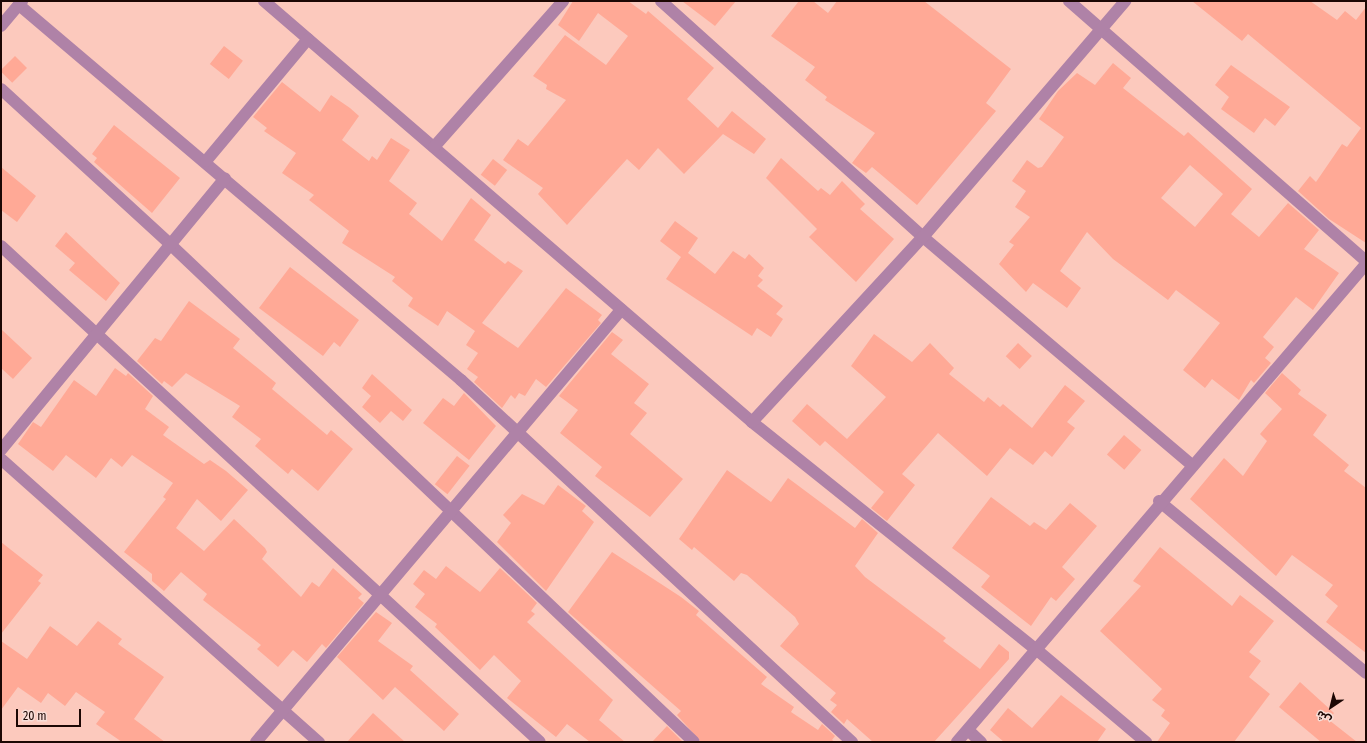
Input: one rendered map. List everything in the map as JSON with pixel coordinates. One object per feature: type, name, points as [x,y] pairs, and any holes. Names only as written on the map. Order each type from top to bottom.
[{"type":"street","points":[[264,1],[752,422],[1037,650],[1146,742]]},
{"type":"street","points":[[434,147],[563,1]]},
{"type":"street","points":[[661,1],[923,237],[1191,464]]},
{"type":"street","points":[[1069,1],[1366,261]]},
{"type":"street","points":[[752,422],[923,237],[1100,28],[1125,1]]},
{"type":"street","points":[[1,26],[21,3],[206,161],[516,431],[852,742]]},
{"type":"street","points":[[206,161],[308,39]]},
{"type":"street","points":[[1,89],[171,245],[449,511],[694,742]]},
{"type":"street","points":[[1,450],[225,178]]},
{"type":"street","points":[[1,246],[380,593],[540,742]]},
{"type":"street","points":[[957,742],[1037,650],[1191,464],[1366,264]]},
{"type":"street","points":[[256,742],[516,431],[621,310]]},
{"type":"street","points":[[1,459],[319,742]]},
{"type":"street","points":[[1159,502],[1366,673]]},
{"type":"street","points":[[968,730],[981,742]]},
{"type":"building","points":[[573,1],[628,1],[646,14],[648,11],[714,68],[687,99],[718,128],[732,111],[766,139],[754,154],[723,134],[684,174],[658,148],[639,170],[627,159],[567,225],[538,194],[543,188],[503,160],[518,139],[528,146],[566,100],[546,89],[547,85],[533,76],[565,35],[606,65],[628,36],[598,13],[579,41],[558,25]]},
{"type":"building","points":[[682,1],[736,1],[715,26]]},
{"type":"building","points":[[799,1],[813,1],[828,13],[837,1],[924,1],[1011,69],[986,103],[996,111],[917,205],[872,167],[866,173],[852,163],[875,133],[825,100],[827,97],[805,80],[815,67],[771,36]]},
{"type":"building","points":[[1192,1],[1310,1],[1337,20],[1345,11],[1356,20],[1366,7],[1366,243],[1329,219],[1298,191],[1310,176],[1316,182],[1342,144],[1347,147],[1361,128],[1248,34],[1242,41]]},
{"type":"building","points":[[224,46],[243,61],[229,79],[210,64]]},
{"type":"building","points":[[15,56],[27,68],[12,83],[1,70]]},
{"type":"building","points":[[1113,63],[1131,78],[1123,88],[1184,136],[1188,132],[1252,189],[1231,214],[1259,237],[1288,203],[1319,230],[1304,249],[1339,273],[1313,310],[1296,297],[1263,337],[1274,347],[1265,358],[1271,363],[1254,383],[1251,380],[1239,400],[1212,379],[1205,388],[1183,370],[1220,323],[1176,290],[1168,300],[1113,259],[1087,232],[1060,271],[1081,288],[1067,308],[1033,283],[1026,292],[999,264],[1014,245],[1009,242],[1030,217],[1015,207],[1026,191],[1012,181],[1027,160],[1038,168],[1042,167],[1064,137],[1039,119],[1058,91],[1077,73],[1095,85]],"holes":[[[1190,165],[1223,194],[1195,227],[1161,198]]]},
{"type":"building","points":[[1231,65],[1290,107],[1275,126],[1265,118],[1254,133],[1221,109],[1229,97],[1215,85]]},
{"type":"building","points":[[282,82],[320,112],[331,95],[359,116],[342,140],[369,161],[372,156],[377,160],[391,138],[410,150],[389,181],[417,203],[409,214],[442,241],[471,198],[491,215],[474,240],[505,264],[508,261],[523,271],[482,323],[518,348],[566,288],[602,315],[598,320],[601,323],[546,387],[536,379],[525,396],[519,393],[515,399],[511,395],[502,408],[474,382],[478,377],[467,369],[478,353],[466,345],[475,331],[447,311],[438,326],[408,306],[413,298],[392,281],[395,277],[342,243],[349,231],[309,200],[314,195],[282,173],[296,153],[264,131],[267,128],[253,117]]},
{"type":"building","points":[[114,125],[180,178],[152,213],[94,162],[97,158],[92,154]]},
{"type":"building","points":[[781,158],[818,191],[821,188],[830,195],[842,181],[865,204],[860,209],[894,239],[856,282],[809,237],[817,229],[766,178]]},
{"type":"building","points":[[493,159],[507,170],[495,186],[481,175]]},
{"type":"building","points":[[1,167],[36,196],[17,222],[1,210]]},
{"type":"building","points":[[675,221],[698,238],[688,253],[715,274],[733,251],[745,259],[749,254],[764,268],[758,276],[763,280],[757,286],[783,306],[776,314],[783,319],[771,337],[757,328],[752,336],[666,279],[681,257],[660,241]]},
{"type":"building","points":[[66,232],[120,283],[106,301],[69,270],[75,263],[55,246]]},
{"type":"building","points":[[290,267],[359,320],[340,347],[334,342],[323,356],[259,308]]},
{"type":"building","points":[[189,301],[240,339],[233,348],[276,383],[272,389],[327,435],[331,430],[353,449],[318,491],[292,469],[288,474],[255,446],[261,439],[232,417],[240,406],[186,373],[172,387],[164,381],[162,384],[137,361],[155,338],[161,341]]},
{"type":"building","points":[[1,329],[32,358],[13,379],[1,368]]},
{"type":"building","points":[[612,332],[623,340],[611,354],[649,384],[634,403],[647,413],[630,434],[683,479],[650,517],[595,476],[602,467],[560,433],[578,410],[559,396]]},
{"type":"building","points":[[874,334],[912,362],[930,343],[954,368],[949,374],[984,402],[988,397],[1000,407],[1003,404],[1032,428],[1065,385],[1085,401],[1067,422],[1075,428],[1052,457],[1045,451],[1033,465],[1010,448],[987,476],[938,433],[902,474],[915,485],[887,521],[871,508],[884,492],[825,441],[820,446],[792,421],[807,404],[847,439],[886,397],[851,366]]},
{"type":"building","points":[[1018,343],[1032,356],[1020,369],[1006,356]]},
{"type":"building","points":[[115,368],[126,376],[128,373],[153,396],[145,409],[169,427],[163,435],[204,464],[210,460],[226,471],[248,490],[221,521],[197,499],[176,528],[204,551],[234,519],[265,548],[267,552],[262,559],[301,597],[312,582],[319,587],[333,568],[362,594],[358,598],[364,603],[326,648],[322,644],[307,662],[293,650],[278,667],[257,649],[261,645],[203,600],[207,594],[181,572],[164,591],[152,581],[152,574],[124,552],[166,499],[163,497],[173,483],[132,455],[122,467],[111,458],[96,478],[66,455],[53,471],[18,444],[33,422],[41,427],[74,380],[96,396]]},
{"type":"building","points":[[1282,373],[1301,390],[1298,394],[1327,415],[1313,435],[1349,465],[1344,471],[1366,488],[1366,653],[1326,622],[1338,606],[1325,595],[1333,585],[1292,555],[1276,576],[1190,499],[1224,458],[1243,476],[1267,441],[1260,434],[1282,409],[1265,393]]},
{"type":"building","points":[[372,374],[412,410],[403,421],[391,411],[380,423],[362,407],[371,396],[362,388]]},
{"type":"building","points":[[464,393],[496,426],[469,460],[423,423],[443,398],[454,406]]},
{"type":"building","points":[[1124,435],[1141,450],[1124,470],[1107,455]]},
{"type":"building","points":[[457,456],[470,466],[447,494],[435,484]]},
{"type":"building","points":[[727,470],[771,502],[788,478],[855,528],[862,519],[878,533],[855,566],[865,577],[946,638],[943,641],[980,669],[999,644],[1009,652],[1009,659],[934,742],[873,742],[847,719],[844,724],[831,712],[837,705],[830,700],[836,693],[780,646],[799,624],[795,617],[747,575],[741,573],[734,581],[694,547],[692,550],[679,539]]},
{"type":"building","points":[[558,485],[586,506],[582,511],[594,522],[546,591],[497,542],[511,523],[503,515],[522,494],[544,505]]},
{"type":"building","points":[[991,497],[1030,526],[1034,522],[1046,530],[1070,503],[1097,526],[1062,567],[1075,579],[1056,601],[1051,597],[1031,626],[981,587],[990,576],[952,548]]},
{"type":"building","points":[[1,542],[43,575],[38,581],[41,583],[1,634]]},
{"type":"building","points":[[1160,547],[1232,606],[1240,595],[1274,621],[1249,652],[1261,661],[1249,677],[1270,694],[1234,742],[1157,742],[1170,723],[1161,716],[1165,710],[1152,700],[1162,689],[1100,631],[1141,586],[1133,581]]},
{"type":"building","points":[[612,552],[681,597],[699,611],[696,615],[767,677],[761,684],[794,707],[791,712],[818,730],[822,724],[835,736],[832,740],[835,742],[701,742],[677,715],[681,711],[568,612]]},
{"type":"building","points":[[446,566],[480,592],[500,568],[537,603],[531,611],[535,614],[527,622],[613,700],[599,720],[625,742],[590,742],[567,724],[556,737],[507,698],[521,681],[494,655],[480,670],[435,627],[437,624],[415,607],[425,594],[413,584],[424,570],[436,579]]},
{"type":"building","points":[[376,612],[392,623],[378,641],[413,666],[410,670],[459,714],[444,731],[395,687],[383,700],[337,657]]},
{"type":"building","points":[[98,621],[122,639],[118,644],[164,677],[134,719],[165,742],[122,742],[96,724],[105,712],[76,692],[65,706],[48,693],[41,703],[18,687],[1,710],[1,641],[27,659],[50,626],[77,646]]},
{"type":"building","points":[[1300,682],[1334,713],[1329,720],[1357,742],[1321,742],[1279,707]]},
{"type":"building","points":[[1061,695],[1106,729],[1097,742],[1004,742],[990,730],[1008,708],[1032,728]]},
{"type":"building","points":[[373,713],[405,742],[347,742]]},
{"type":"building","points":[[667,726],[683,742],[652,742]]}]
